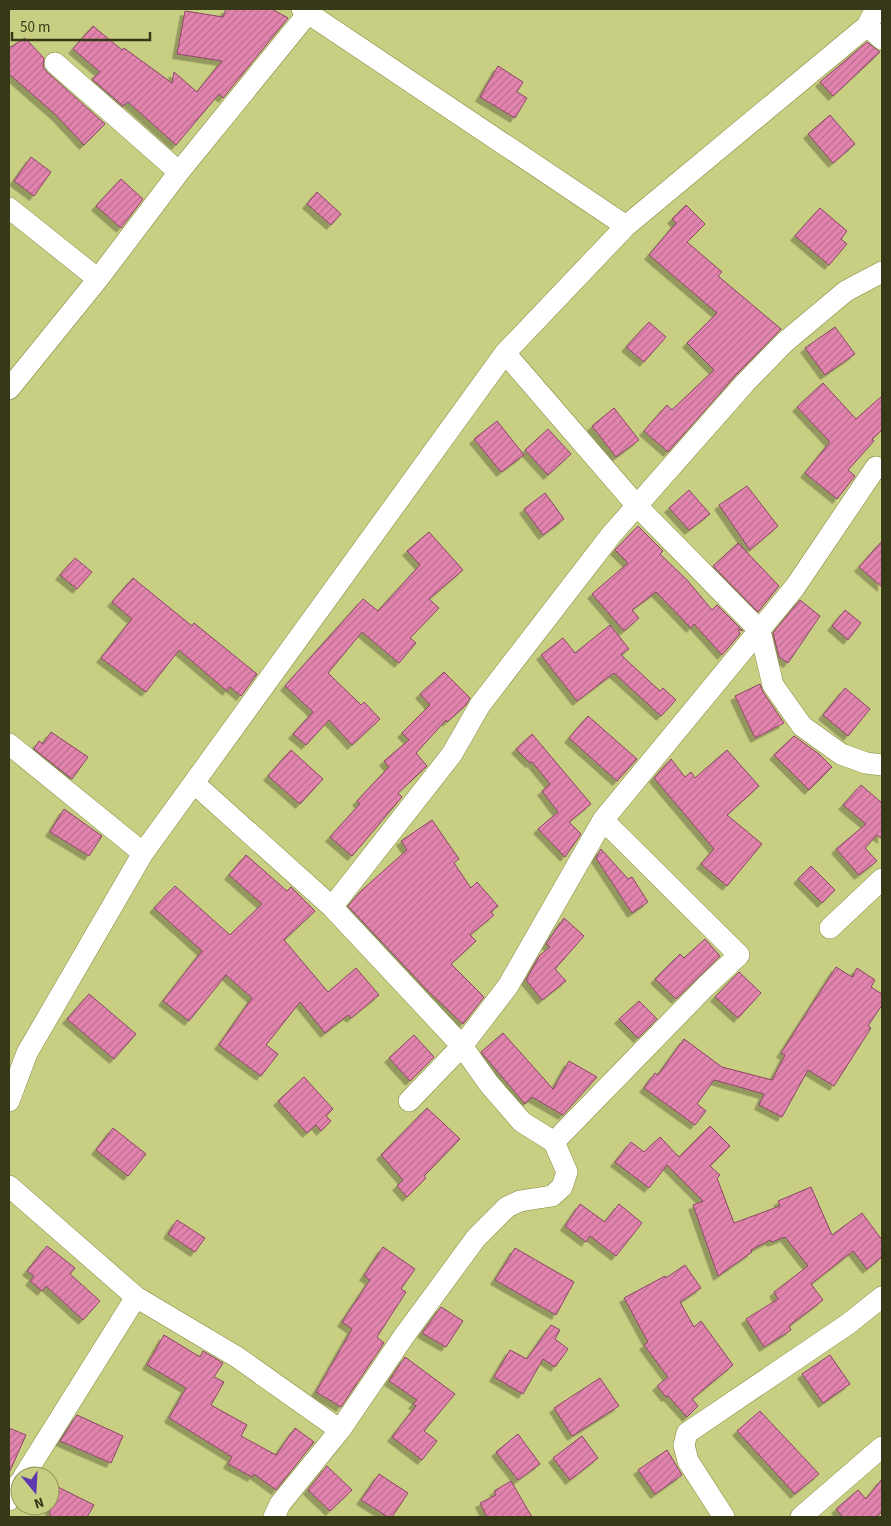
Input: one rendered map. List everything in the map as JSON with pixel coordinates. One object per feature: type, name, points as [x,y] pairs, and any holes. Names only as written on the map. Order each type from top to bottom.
[{"type":"street","points":[[9,389],[98,279],[305,10],[626,226]]},
{"type":"street","points":[[9,1101],[27,1053],[143,853],[195,784],[505,353],[626,226],[875,25]]},
{"type":"street","points":[[55,63],[179,172]]},
{"type":"street","points":[[9,208],[98,279]]},
{"type":"street","points":[[332,907],[452,754],[480,705],[611,535],[638,507],[745,383],[785,342],[846,291],[882,272]]},
{"type":"street","points":[[505,353],[638,507],[760,631],[773,685],[802,726],[841,754],[866,763],[882,765]]},
{"type":"street","points":[[408,1100],[462,1046],[508,986],[603,820],[795,587],[876,467]]},
{"type":"street","points":[[9,744],[143,853]]},
{"type":"street","points":[[195,784],[332,907],[462,1046],[489,1084],[522,1122],[554,1142],[566,1172],[562,1187],[552,1196],[520,1201],[507,1207],[476,1238],[404,1336],[340,1430],[280,1504],[274,1517]]},
{"type":"street","points":[[554,1142],[705,986],[739,955],[603,820]]},
{"type":"street","points":[[830,928],[882,879]]},
{"type":"street","points":[[9,1186],[136,1297],[238,1357],[340,1430]]},
{"type":"street","points":[[724,1517],[688,1461],[684,1445],[688,1433],[848,1324],[882,1296]]},
{"type":"street","points":[[30,1466],[136,1297]]},
{"type":"street","points":[[801,1517],[882,1448]]},
{"type":"building","points":[[226,9],[272,9],[288,18],[223,98],[219,94],[176,145],[128,102],[123,106],[92,79],[100,72],[73,49],[93,26],[122,50],[124,48],[172,83],[174,72],[197,92],[222,61],[177,54],[185,11],[223,17]]},
{"type":"building","points":[[25,38],[44,58],[43,67],[47,72],[105,124],[84,145],[56,115],[9,74],[9,48]]},
{"type":"building","points":[[867,42],[880,52],[833,96],[820,82]]},
{"type":"building","points":[[498,66],[523,82],[517,92],[527,98],[515,118],[480,97]]},
{"type":"building","points":[[830,115],[855,144],[833,163],[808,134]]},
{"type":"building","points":[[31,157],[51,172],[34,196],[14,181]]},
{"type":"building","points":[[121,179],[143,199],[121,228],[96,206]]},
{"type":"building","points":[[317,192],[341,214],[331,225],[307,204]]},
{"type":"building","points":[[686,205],[705,224],[687,242],[722,272],[718,276],[781,329],[736,375],[668,452],[644,431],[667,405],[672,410],[714,370],[687,343],[717,313],[649,255],[676,223],[672,219]]},
{"type":"building","points":[[820,208],[847,231],[841,239],[847,244],[829,265],[795,236]]},
{"type":"building","points":[[649,322],[666,337],[644,362],[626,347]]},
{"type":"building","points":[[835,327],[855,354],[825,375],[805,348]]},
{"type":"building","points":[[823,383],[856,419],[882,396],[882,430],[872,439],[874,441],[848,470],[855,476],[837,499],[805,473],[830,442],[797,407]]},
{"type":"building","points":[[614,408],[639,440],[616,457],[592,426]]},
{"type":"building","points":[[497,421],[524,455],[501,472],[474,439]]},
{"type":"building","points":[[548,429],[571,454],[548,475],[525,450]]},
{"type":"building","points":[[747,486],[778,526],[750,550],[719,505]]},
{"type":"building","points":[[689,490],[710,514],[689,530],[669,508]]},
{"type":"building","points":[[545,493],[564,519],[543,535],[524,509]]},
{"type":"building","points":[[638,526],[663,551],[660,554],[687,580],[712,610],[717,605],[743,631],[738,629],[740,634],[722,655],[694,624],[691,628],[656,592],[632,610],[639,618],[624,631],[592,594],[628,563],[615,550]]},
{"type":"building","points":[[429,532],[463,570],[429,599],[439,608],[410,638],[416,643],[399,663],[362,632],[328,673],[361,705],[364,702],[380,719],[352,745],[329,720],[306,745],[293,734],[313,712],[285,686],[363,599],[378,611],[420,565],[407,551]]},
{"type":"building","points":[[882,541],[882,587],[859,567]]},
{"type":"building","points":[[738,543],[779,586],[758,612],[713,566]]},
{"type":"building","points":[[75,558],[92,572],[77,589],[60,575]]},
{"type":"building","points":[[133,578],[192,626],[194,623],[257,674],[241,696],[230,687],[227,691],[179,650],[146,692],[101,658],[132,619],[112,602]]},
{"type":"building","points":[[800,600],[820,616],[788,663],[779,657],[773,633]]},
{"type":"building","points":[[845,610],[861,623],[848,640],[832,626]]},
{"type":"building","points":[[610,625],[629,649],[621,655],[660,691],[663,688],[676,700],[661,716],[614,673],[577,701],[541,655],[563,638],[575,653]]},
{"type":"building","points":[[444,672],[470,698],[466,705],[447,722],[446,720],[416,753],[427,766],[398,793],[402,797],[352,856],[330,837],[360,804],[357,801],[389,767],[384,761],[409,740],[402,733],[430,705],[420,694]]},
{"type":"building","points":[[760,684],[763,692],[784,723],[755,738],[735,696]]},
{"type":"building","points":[[845,688],[870,709],[848,736],[823,715]]},
{"type":"building","points":[[588,716],[637,759],[617,781],[569,738]]},
{"type":"building","points":[[51,732],[88,757],[72,779],[34,749],[39,741],[43,744]]},
{"type":"building","points":[[532,734],[591,804],[569,822],[581,834],[565,857],[538,829],[558,812],[542,791],[550,784],[532,762],[530,763],[516,749]]},
{"type":"building","points":[[794,736],[819,754],[832,767],[809,790],[774,755]]},
{"type":"building","points":[[291,750],[323,779],[300,804],[268,776]]},
{"type":"building","points":[[727,750],[759,786],[727,815],[762,844],[727,886],[701,864],[714,849],[654,778],[671,759],[685,777],[691,772],[695,778]]},
{"type":"building","points":[[861,785],[882,803],[882,839],[877,835],[865,848],[877,861],[859,875],[836,849],[866,824],[843,805]]},
{"type":"building","points":[[64,809],[102,836],[89,856],[50,832]]},
{"type":"building","points":[[432,820],[459,859],[454,863],[471,888],[477,882],[498,906],[491,912],[494,915],[470,935],[476,941],[451,964],[484,997],[463,1024],[427,990],[348,906],[361,891],[407,850],[401,841]]},
{"type":"building","points":[[601,849],[628,879],[632,877],[648,902],[632,913],[596,858]]},
{"type":"building","points":[[246,855],[287,891],[291,887],[315,911],[284,940],[328,992],[356,968],[379,995],[351,1018],[348,1015],[325,1033],[300,1002],[266,1045],[278,1054],[261,1076],[219,1045],[252,998],[226,975],[189,1021],[163,1001],[202,951],[154,908],[175,886],[230,935],[262,904],[229,875]]},
{"type":"building","points":[[811,866],[835,890],[822,903],[798,879]]},
{"type":"building","points":[[564,918],[584,936],[555,969],[566,981],[542,1000],[526,980],[540,955],[550,947],[546,944]]},
{"type":"building","points":[[705,939],[720,956],[676,999],[655,979],[680,954],[684,958]]},
{"type":"building","points":[[836,967],[852,977],[857,968],[875,980],[871,987],[882,994],[882,1005],[868,1026],[871,1028],[834,1086],[808,1070],[782,1117],[759,1105],[764,1094],[714,1080],[697,1104],[706,1111],[695,1125],[644,1088],[655,1073],[658,1075],[684,1039],[722,1067],[772,1080],[785,1055],[781,1053]]},
{"type":"building","points":[[739,972],[761,993],[738,1018],[715,997]]},
{"type":"building","points":[[89,994],[136,1034],[114,1059],[67,1019]]},
{"type":"building","points":[[639,1001],[657,1019],[638,1038],[619,1019]]},
{"type":"building","points":[[503,1033],[553,1089],[569,1061],[597,1077],[563,1115],[532,1097],[525,1104],[481,1052]]},
{"type":"building","points":[[414,1035],[434,1057],[410,1081],[389,1058]]},
{"type":"building","points":[[304,1077],[333,1109],[326,1116],[331,1121],[321,1131],[316,1125],[307,1133],[278,1101]]},
{"type":"building","points":[[427,1108],[460,1139],[424,1176],[426,1178],[407,1197],[397,1186],[403,1180],[381,1155]]},
{"type":"building","points":[[710,1126],[730,1146],[710,1166],[720,1175],[717,1178],[734,1223],[780,1206],[778,1201],[811,1187],[832,1235],[862,1213],[882,1240],[882,1257],[867,1269],[853,1251],[811,1284],[823,1300],[789,1326],[791,1330],[764,1347],[746,1319],[778,1299],[774,1292],[808,1266],[785,1237],[772,1242],[770,1240],[751,1250],[752,1252],[718,1276],[693,1205],[703,1201],[667,1165],[649,1188],[615,1162],[631,1142],[644,1152],[660,1137],[679,1157]]},
{"type":"building","points":[[113,1128],[146,1154],[128,1176],[96,1150]]},
{"type":"building","points":[[580,1204],[605,1222],[619,1204],[642,1223],[616,1256],[590,1236],[586,1242],[565,1226]]},
{"type":"building","points":[[177,1220],[205,1238],[195,1252],[168,1234]]},
{"type":"building","points":[[47,1246],[75,1268],[70,1274],[100,1301],[83,1320],[46,1286],[42,1291],[30,1281],[34,1276],[27,1271]]},
{"type":"building","points":[[383,1247],[415,1269],[401,1289],[406,1292],[377,1337],[384,1343],[341,1407],[316,1392],[352,1329],[342,1322],[370,1280],[364,1276]]},
{"type":"building","points":[[515,1248],[574,1282],[556,1315],[495,1280]]},
{"type":"building","points":[[685,1265],[701,1288],[680,1302],[694,1327],[701,1321],[733,1365],[692,1399],[698,1406],[687,1417],[657,1386],[668,1377],[644,1345],[648,1342],[624,1298],[665,1276],[666,1278]]},
{"type":"building","points":[[441,1307],[463,1321],[446,1347],[422,1333]]},
{"type":"building","points":[[551,1325],[560,1330],[555,1339],[568,1349],[555,1367],[543,1359],[523,1394],[494,1377],[510,1350],[527,1359]]},
{"type":"building","points":[[164,1335],[200,1357],[203,1351],[223,1363],[214,1377],[224,1382],[211,1405],[247,1425],[241,1436],[276,1455],[295,1428],[314,1442],[276,1490],[254,1474],[252,1477],[228,1464],[232,1457],[169,1418],[186,1388],[147,1365]]},
{"type":"building","points":[[830,1355],[850,1384],[823,1403],[802,1374]]},
{"type":"building","points":[[405,1357],[455,1394],[424,1431],[437,1441],[422,1460],[392,1437],[416,1406],[413,1404],[417,1400],[389,1381]]},
{"type":"building","points":[[600,1378],[619,1406],[572,1436],[554,1408]]},
{"type":"building","points":[[760,1411],[819,1474],[795,1494],[737,1431]]},
{"type":"building","points":[[77,1415],[123,1436],[111,1463],[60,1441]]},
{"type":"building","points":[[9,1428],[26,1435],[12,1466],[10,1466],[9,1473]]},
{"type":"building","points":[[518,1434],[540,1464],[518,1480],[496,1452]]},
{"type":"building","points":[[582,1436],[598,1458],[570,1480],[553,1458]]},
{"type":"building","points":[[667,1450],[682,1475],[655,1494],[638,1470]]},
{"type":"building","points":[[327,1466],[352,1490],[330,1511],[308,1490]]},
{"type":"building","points":[[379,1474],[408,1493],[392,1517],[388,1517],[361,1500]]},
{"type":"building","points":[[882,1479],[882,1512],[876,1517],[843,1517],[836,1509],[858,1490],[866,1499]]},
{"type":"building","points":[[511,1481],[532,1517],[487,1517],[480,1503],[496,1495],[494,1491]]},
{"type":"building","points":[[60,1488],[94,1505],[87,1517],[50,1517],[60,1516]]}]
